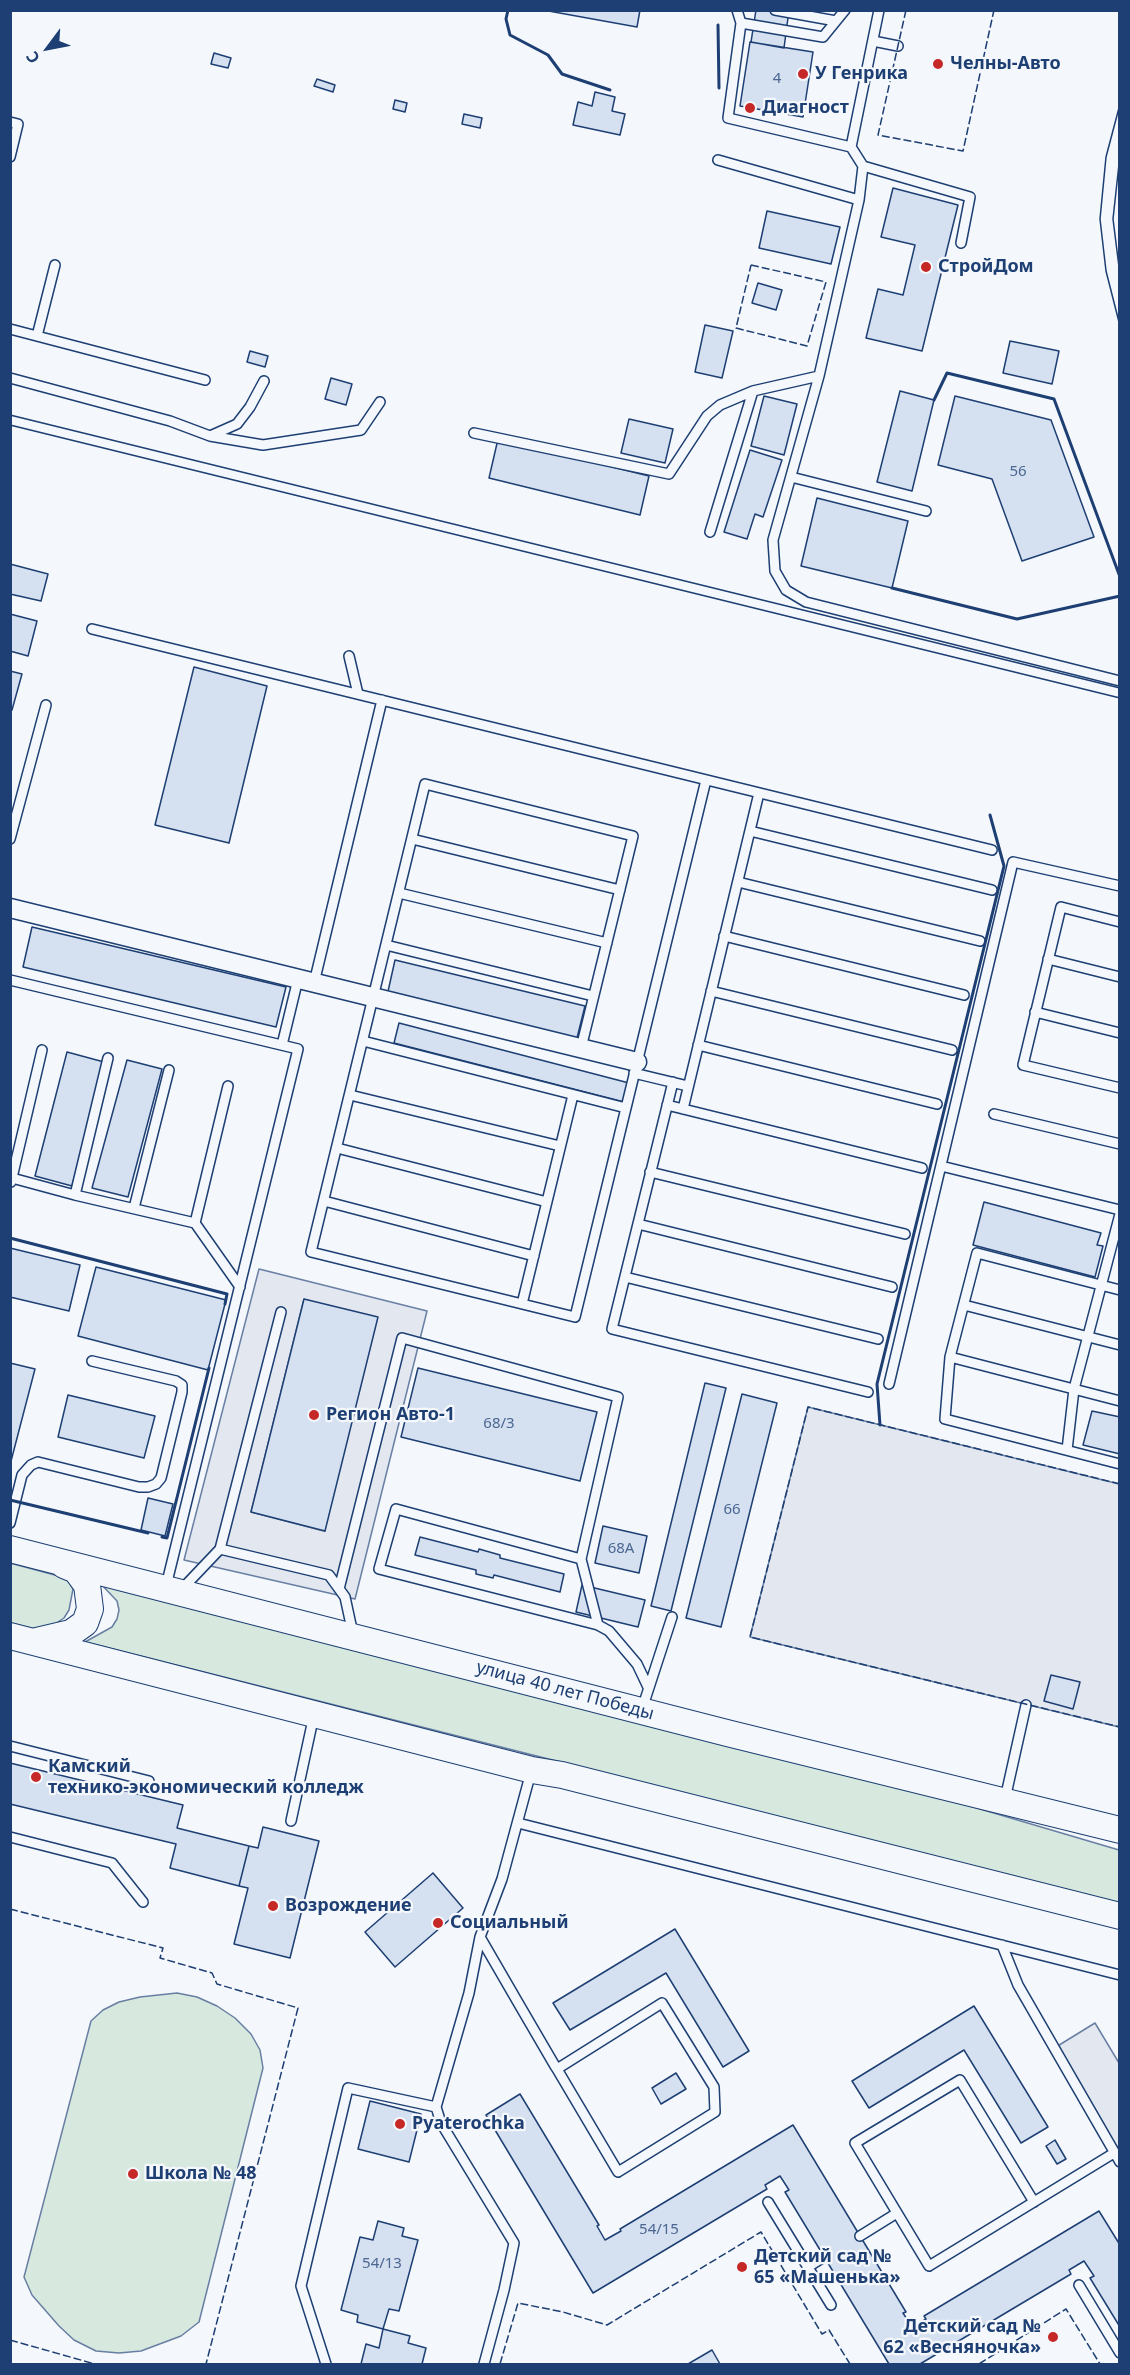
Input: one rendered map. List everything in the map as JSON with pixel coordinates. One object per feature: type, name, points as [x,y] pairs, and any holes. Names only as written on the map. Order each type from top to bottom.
[{"type":"street","points":[[10,908],[581,1048],[636,1067]]},
{"type":"street","name":"улица 40 лет Победы","points":[[10,1550],[1119,1830]]},
{"type":"street","points":[[22,1639],[71,1632],[85,1623],[90,1609],[87,1585],[76,1570],[46,1558]]},
{"type":"street","points":[[22,1639],[532,1770],[573,1778],[1119,1916]]},
{"type":"lane","points":[[737,10],[741,22],[728,118],[851,147]]},
{"type":"lane","points":[[775,10],[836,21]]},
{"type":"lane","points":[[741,22],[823,37],[845,10]]},
{"type":"lane","points":[[879,10],[851,147],[863,166],[859,200],[819,376],[774,540],[775,571],[786,590],[806,602],[1119,681]]},
{"type":"lane","points":[[873,41],[898,45]]},
{"type":"lane","points":[[10,122],[18,124],[10,157]]},
{"type":"lane","points":[[718,160],[859,200]]},
{"type":"lane","points":[[863,166],[970,196],[961,243]]},
{"type":"lane","points":[[37,336],[55,265]]},
{"type":"lane","points":[[10,329],[204,380]]},
{"type":"lane","points":[[474,433],[669,474],[707,416],[720,405],[753,391],[819,376]]},
{"type":"lane","points":[[10,378],[170,421],[210,436],[263,445],[361,430],[380,402]]},
{"type":"lane","points":[[210,436],[237,424],[250,407],[264,381]]},
{"type":"lane","points":[[710,531],[753,391]]},
{"type":"lane","points":[[791,477],[926,511]]},
{"type":"lane","points":[[92,629],[992,850]]},
{"type":"lane","points":[[349,656],[358,694]]},
{"type":"lane","points":[[282,1045],[306,981],[382,700]]},
{"type":"lane","points":[[10,839],[46,705]]},
{"type":"lane","points":[[581,1048],[633,836],[425,784],[311,1252],[575,1317],[705,780]]},
{"type":"lane","points":[[682,1109],[759,793]]},
{"type":"lane","points":[[750,831],[992,890]]},
{"type":"lane","points":[[412,839],[620,890]]},
{"type":"lane","points":[[889,1384],[1013,862],[1119,886]]},
{"type":"lane","points":[[738,882],[980,941]]},
{"type":"lane","points":[[399,893],[607,943]]},
{"type":"lane","points":[[1119,922],[1061,907],[1023,1065],[1119,1088]]},
{"type":"lane","points":[[724,936],[964,995]]},
{"type":"lane","points":[[386,945],[593,996]]},
{"type":"lane","points":[[1048,959],[1119,977]]},
{"type":"lane","points":[[10,980],[298,1048],[240,1287],[173,1590]]},
{"type":"lane","points":[[711,991],[952,1050]]},
{"type":"lane","points":[[1035,1012],[1119,1033]]},
{"type":"lane","points":[[363,1041],[626,1108]]},
{"type":"lane","points":[[698,1045],[938,1104]]},
{"type":"lane","points":[[42,1050],[11,1180],[195,1223],[240,1287]]},
{"type":"lane","points":[[75,1195],[108,1058]]},
{"type":"lane","points":[[636,1067],[688,1086]]},
{"type":"lane","points":[[134,1208],[169,1070]]},
{"type":"lane","points":[[673,1082],[612,1329],[868,1392]]},
{"type":"lane","points":[[195,1223],[228,1086]]},
{"type":"lane","points":[[350,1095],[560,1146]]},
{"type":"lane","points":[[522,1304],[573,1095]]},
{"type":"lane","points":[[667,1105],[922,1168]]},
{"type":"lane","points":[[994,1114],[1119,1144]]},
{"type":"lane","points":[[337,1148],[547,1202]]},
{"type":"lane","points":[[941,1166],[1119,1212],[1074,1389],[1067,1450]]},
{"type":"lane","points":[[650,1172],[905,1234]]},
{"type":"lane","points":[[324,1201],[534,1256]]},
{"type":"lane","points":[[638,1224],[892,1287]]},
{"type":"lane","points":[[1119,1290],[977,1253],[950,1357],[945,1419],[1119,1464]]},
{"type":"lane","points":[[625,1277],[878,1339]]},
{"type":"lane","points":[[964,1305],[1119,1345]]},
{"type":"lane","points":[[173,1590],[220,1549],[281,1312]]},
{"type":"lane","points":[[339,1589],[402,1338],[618,1397],[581,1559],[598,1625]]},
{"type":"lane","points":[[950,1357],[1119,1401]]},
{"type":"lane","points":[[10,1523],[22,1475],[31,1465],[38,1462],[139,1487],[156,1484],[161,1478],[182,1386],[176,1381],[92,1361]]},
{"type":"lane","points":[[581,1559],[396,1509],[379,1569],[598,1625],[609,1631],[637,1664],[648,1687]]},
{"type":"lane","points":[[220,1549],[329,1575],[345,1597],[353,1636]]},
{"type":"lane","points":[[641,1711],[672,1617]]},
{"type":"lane","points":[[1004,1802],[1026,1705]]},
{"type":"lane","points":[[291,1821],[314,1713]]},
{"type":"lane","points":[[10,1746],[149,1781]]},
{"type":"lane","points":[[484,2364],[514,2243],[441,2123],[436,2108],[469,1993],[480,1937],[502,1879],[532,1770]]},
{"type":"lane","points":[[518,1823],[1119,1975]]},
{"type":"lane","points":[[10,1837],[112,1863],[142,1902]]},
{"type":"lane","points":[[480,1937],[557,2069],[618,2172],[715,2112],[714,2087],[662,2003],[557,2069]]},
{"type":"lane","points":[[1002,1945],[1018,1985],[1117,2157],[1034,2202],[929,2266],[855,2143],[960,2080],[1034,2202]]},
{"type":"lane","points":[[326,2364],[301,2286],[348,2088],[436,2108]]},
{"type":"lane","points":[[768,2202],[831,2305]]},
{"type":"lane","points":[[860,2236],[897,2213]]},
{"type":"lane","points":[[808,2267],[824,2257]]},
{"type":"lane","points":[[1079,2285],[1119,2353]]},
{"type":"shaded area","points":[[259,1269],[427,1311],[355,1599],[184,1560]],"holes":[[[304,1299],[325,1531],[251,1512]]]},
{"type":"shaded area","points":[[808,1407],[1119,1484],[1119,1727],[750,1637]]},
{"type":"shaded area","points":[[10,1563],[66,1578],[73,1589],[69,1610],[64,1618],[38,1630],[11,1623]]},
{"type":"shaded area","points":[[100,1583],[943,1798],[1119,1850],[1119,1903],[85,1642],[112,1627],[117,1619],[119,1610],[117,1601]]},
{"type":"shaded area","points":[[177,1993],[197,1997],[235,2018],[251,2034],[260,2050],[263,2068],[199,2322],[181,2336],[141,2351],[119,2353],[96,2351],[74,2340],[59,2326],[32,2295],[24,2277],[91,2021],[103,2010],[119,2002]]},
{"type":"shaded area","points":[[1095,2023],[1119,2063],[1119,2151],[1056,2047]]},
{"type":"building","points":[[543,10],[640,10],[637,27]]},
{"type":"building","points":[[756,10],[789,10],[784,48],[751,42]]},
{"type":"building","points":[[750,42],[813,52],[803,117],[740,106]]},
{"type":"building","points":[[214,53],[231,58],[228,68],[211,64]]},
{"type":"building","points":[[317,79],[335,85],[333,92],[314,86]]},
{"type":"building","points":[[595,92],[615,97],[612,111],[625,114],[620,135],[573,125],[578,102],[592,106]]},
{"type":"building","points":[[395,100],[407,103],[405,112],[393,109]]},
{"type":"building","points":[[464,114],[482,118],[480,128],[462,124]]},
{"type":"building","name":"СтройДом","points":[[893,188],[958,205],[922,351],[866,338],[878,289],[903,295],[915,245],[881,237]]},
{"type":"building","points":[[767,211],[840,227],[831,264],[759,248]]},
{"type":"building","points":[[758,283],[782,290],[776,310],[752,303]]},
{"type":"building","points":[[705,325],[733,331],[722,378],[695,372]]},
{"type":"building","points":[[1010,341],[1059,351],[1052,384],[1003,373]]},
{"type":"building","points":[[250,351],[268,356],[265,367],[247,362]]},
{"type":"building","points":[[331,378],[352,384],[346,405],[325,399]]},
{"type":"building","points":[[900,391],[934,400],[912,491],[877,482]]},
{"type":"building","points":[[764,396],[797,404],[784,455],[751,446]]},
{"type":"building","points":[[955,396],[1051,420],[1094,537],[1022,561],[992,479],[938,465]]},
{"type":"building","points":[[629,419],[673,429],[665,463],[621,453]]},
{"type":"building","points":[[498,439],[649,476],[640,515],[489,478]]},
{"type":"building","points":[[750,450],[782,460],[763,517],[755,514],[747,539],[724,532]]},
{"type":"building","points":[[817,498],[908,521],[892,588],[801,566]]},
{"type":"building","points":[[10,564],[48,574],[41,601],[10,594]]},
{"type":"building","points":[[10,614],[37,621],[28,656],[10,651]]},
{"type":"building","points":[[194,667],[267,686],[229,843],[155,825]]},
{"type":"building","points":[[10,671],[22,674],[12,710],[10,709]]},
{"type":"building","points":[[32,927],[286,987],[276,1027],[23,967]]},
{"type":"building","points":[[395,960],[585,1006],[576,1042],[387,996]]},
{"type":"building","points":[[399,1023],[629,1083],[624,1102],[394,1043]]},
{"type":"building","points":[[67,1052],[104,1062],[72,1186],[35,1176]]},
{"type":"building","points":[[127,1060],[162,1069],[128,1197],[92,1188]]},
{"type":"building","points":[[984,1202],[1101,1233],[1097,1245],[1103,1246],[1095,1277],[973,1245]]},
{"type":"building","points":[[10,1248],[80,1265],[69,1311],[10,1297]]},
{"type":"building","points":[[96,1267],[226,1300],[208,1370],[78,1336]]},
{"type":"building","name":"Регион Авто-1","points":[[304,1299],[378,1317],[325,1531],[251,1512]]},
{"type":"building","points":[[10,1363],[35,1369],[10,1465]]},
{"type":"building","points":[[418,1368],[597,1412],[580,1481],[401,1437]]},
{"type":"building","points":[[705,1383],[726,1388],[671,1611],[651,1606]]},
{"type":"building","points":[[742,1394],[777,1403],[721,1627],[686,1618]]},
{"type":"building","points":[[68,1395],[155,1416],[144,1458],[58,1437]]},
{"type":"building","points":[[1092,1411],[1120,1417],[1120,1454],[1083,1445]]},
{"type":"building","points":[[148,1498],[173,1504],[165,1536],[141,1530]]},
{"type":"building","points":[[603,1526],[647,1536],[639,1573],[595,1563]]},
{"type":"building","points":[[420,1537],[478,1552],[479,1549],[500,1555],[500,1558],[564,1574],[560,1592],[494,1575],[493,1578],[476,1574],[476,1570],[415,1555]]},
{"type":"building","points":[[582,1585],[645,1600],[638,1627],[576,1612]]},
{"type":"building","points":[[1051,1675],[1080,1682],[1073,1709],[1044,1701]]},
{"type":"building","points":[[10,1763],[183,1805],[177,1828],[249,1846],[239,1886],[170,1868],[176,1844],[10,1804]]},
{"type":"building","name":"Возрождение","points":[[263,1827],[319,1841],[290,1958],[234,1944],[248,1888],[239,1886],[249,1846],[258,1848]]},
{"type":"building","points":[[433,1873],[463,1908],[395,1967],[365,1932]]},
{"type":"building","points":[[675,1929],[749,2051],[723,2067],[666,1973],[570,2030],[553,2003]]},
{"type":"building","points":[[974,2006],[1048,2127],[1021,2143],[964,2050],[869,2108],[852,2081]]},
{"type":"building","points":[[676,2073],[686,2089],[661,2104],[652,2088]]},
{"type":"building","points":[[520,2094],[599,2225],[597,2226],[605,2240],[793,2125],[906,2312],[903,2313],[912,2327],[926,2319],[924,2316],[1099,2211],[1120,2245],[1120,2327],[1090,2278],[1094,2276],[1084,2261],[1069,2270],[1071,2274],[920,2364],[889,2364],[785,2192],[789,2190],[780,2176],[765,2185],[767,2189],[593,2293],[486,2115]]},
{"type":"building","points":[[370,2101],[421,2114],[409,2162],[358,2149]]},
{"type":"building","points":[[1055,2140],[1066,2159],[1057,2164],[1046,2146]]},
{"type":"building","points":[[378,2221],[404,2228],[402,2236],[418,2240],[399,2311],[389,2309],[383,2329],[357,2322],[358,2315],[341,2310],[360,2237],[373,2240]]},
{"type":"building","points":[[383,2329],[410,2336],[408,2343],[426,2348],[422,2364],[361,2364],[366,2344],[379,2348]]},
{"type":"building","points":[[712,2350],[720,2364],[688,2364]]},
{"type":"tram line","points":[[1120,104],[1106,157],[1100,219],[1106,271],[1120,326]]},
{"type":"tram line","points":[[1120,155],[1113,219],[1120,275]]},
{"type":"tram line","points":[[10,415],[1120,688]]},
{"type":"tram line","points":[[10,425],[1120,698]]},
{"type":"fence","points":[[906,10],[878,135],[963,151],[994,10]]},
{"type":"fence","points":[[751,265],[826,282],[807,346],[736,328],[751,265]]},
{"type":"fence","points":[[1120,1484],[808,1407],[750,1637],[1120,1727]]},
{"type":"fence","points":[[10,1909],[163,1948],[160,1958],[212,1973],[217,1984],[298,2008],[206,2364]]},
{"type":"fence","points":[[500,2364],[518,2303],[563,2312],[607,2325],[761,2232],[822,2334],[829,2330],[850,2364]]},
{"type":"fence","points":[[979,2364],[1066,2309],[1100,2364]]},
{"type":"fence","points":[[10,2340],[95,2364]]},
{"type":"wall","points":[[508,10],[506,19],[510,35],[548,55],[562,74],[610,90]]},
{"type":"wall","points":[[718,25],[719,88]]},
{"type":"wall","points":[[934,400],[947,373],[1054,399],[1120,577]]},
{"type":"wall","points":[[892,588],[1017,619],[1120,596]]},
{"type":"wall","points":[[880,1425],[877,1384],[1004,866],[990,815]]},
{"type":"wall","points":[[10,1238],[227,1294],[225,1304]]},
{"type":"wall","points":[[162,1537],[167,1538],[209,1368]]},
{"type":"wall","points":[[10,1500],[148,1533]]},
{"type":"place","name":"Челны-Авто","points":[[938,64]]},
{"type":"place","name":"У Генрика","points":[[803,74]]},
{"type":"place","name":"Диагност","points":[[750,108]]},
{"type":"place","name":"СтройДом","points":[[926,267]]},
{"type":"place","name":"Регион Авто-1","points":[[314,1415]]},
{"type":"place","name":"Камский технико-экономический колледж","points":[[36,1777]]},
{"type":"place","name":"Возрождение","points":[[273,1906]]},
{"type":"place","name":"Социальный","points":[[438,1923]]},
{"type":"place","name":"Pyaterochka","points":[[400,2124]]},
{"type":"place","name":"Школа № 48","points":[[133,2174]]},
{"type":"place","name":"Детский сад № 65 «Машенька»","points":[[742,2267]]},
{"type":"place","name":"Детский сад № 62 «Весняночка»","points":[[1053,2337]]}]
